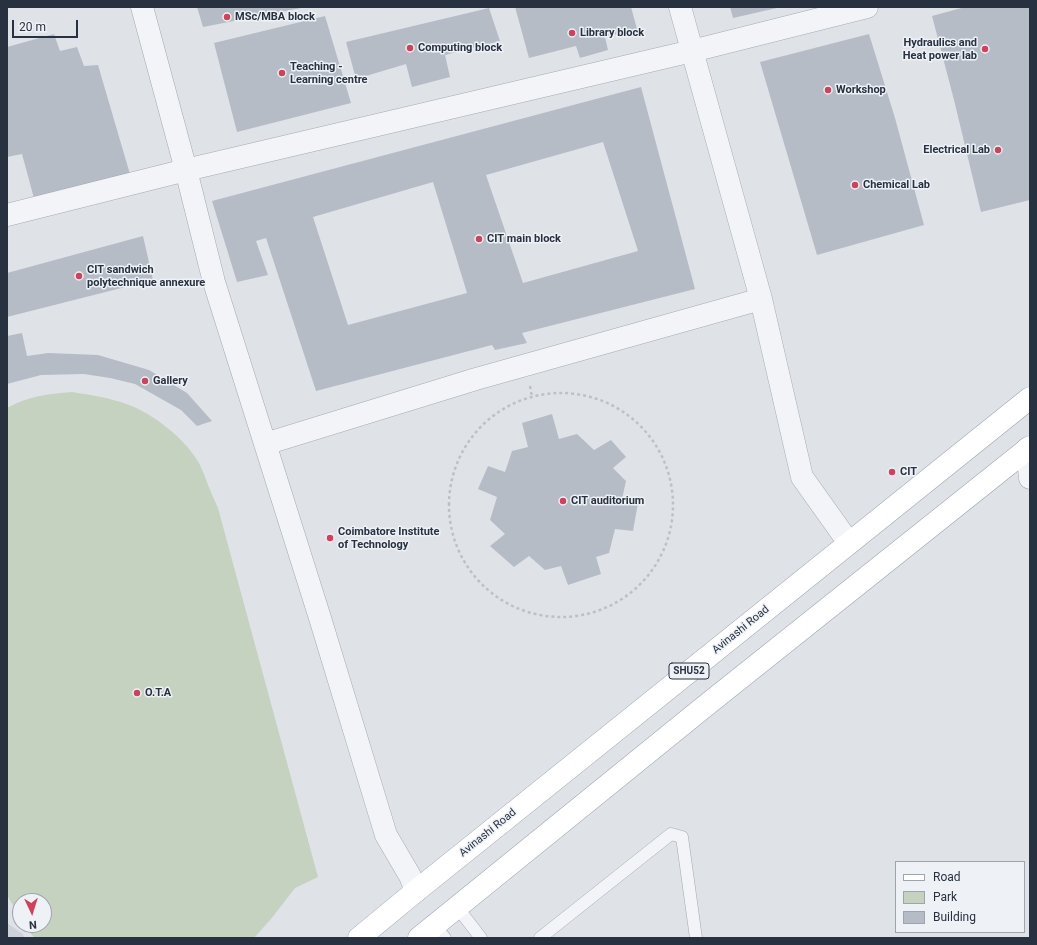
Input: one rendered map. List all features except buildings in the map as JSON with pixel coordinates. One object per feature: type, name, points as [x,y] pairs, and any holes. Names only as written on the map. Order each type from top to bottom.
[{"type":"main road","name":"Avinashi Road","points":[[359,938],[1030,398]]},
{"type":"main road","points":[[433,934],[457,907],[1028,448]]},
{"type":"street","points":[[142,7],[186,170],[214,282],[320,618],[386,835],[410,876],[416,891]]},
{"type":"street","points":[[680,7],[761,299],[802,477],[849,543]]},
{"type":"street","points":[[7,215],[186,170],[692,51],[867,7]]},
{"type":"street","points":[[265,444],[476,379],[761,299]]},
{"type":"street","points":[[1028,448],[1030,478]]},
{"type":"lane","points":[[540,938],[671,834],[682,837],[696,938]]},
{"type":"lane","points":[[457,907],[481,938]]},
{"type":"path","points":[[567,393],[605,401],[637,422],[661,453],[673,489],[671,528],[657,564],[631,593],[597,611],[562,617],[526,612],[495,596],[469,571],[453,539],[448,504],[454,469],[470,438],[496,413],[528,397],[567,393]]},
{"type":"shaded area","points":[[7,923],[12,926],[12,933],[22,933],[24,938],[7,938]]},
{"type":"green space","name":"O.T.A","points":[[72,392],[94,396],[129,405],[148,414],[176,435],[191,452],[204,474],[218,508],[318,877],[295,888],[254,938],[35,938],[30,933],[52,933],[52,893],[12,893],[12,904],[7,895],[7,408],[30,398]]},
{"type":"place","name":"MSc/MBA block","points":[[227,17]]},
{"type":"place","name":"Library block","points":[[572,33]]},
{"type":"place","name":"Computing block","points":[[410,48]]},
{"type":"place","name":"Hydraulics and Heat power lab","points":[[985,49]]},
{"type":"place","name":"Teaching - Learning centre","points":[[282,73]]},
{"type":"place","name":"Workshop","points":[[828,90]]},
{"type":"place","name":"Electrical Lab","points":[[998,150]]},
{"type":"place","name":"Chemical Lab","points":[[855,185]]},
{"type":"place","name":"CIT main block","points":[[479,239]]},
{"type":"place","name":"CIT sandwich polytechnique annexure","points":[[79,276]]},
{"type":"place","name":"Gallery","points":[[145,381]]},
{"type":"place","name":"CIT","points":[[892,472]]},
{"type":"place","name":"CIT auditorium","points":[[563,501]]},
{"type":"place","name":"Coimbatore Institute of Technology","points":[[330,538]]},
{"type":"place","name":"O.T.A","points":[[137,693]]}]
